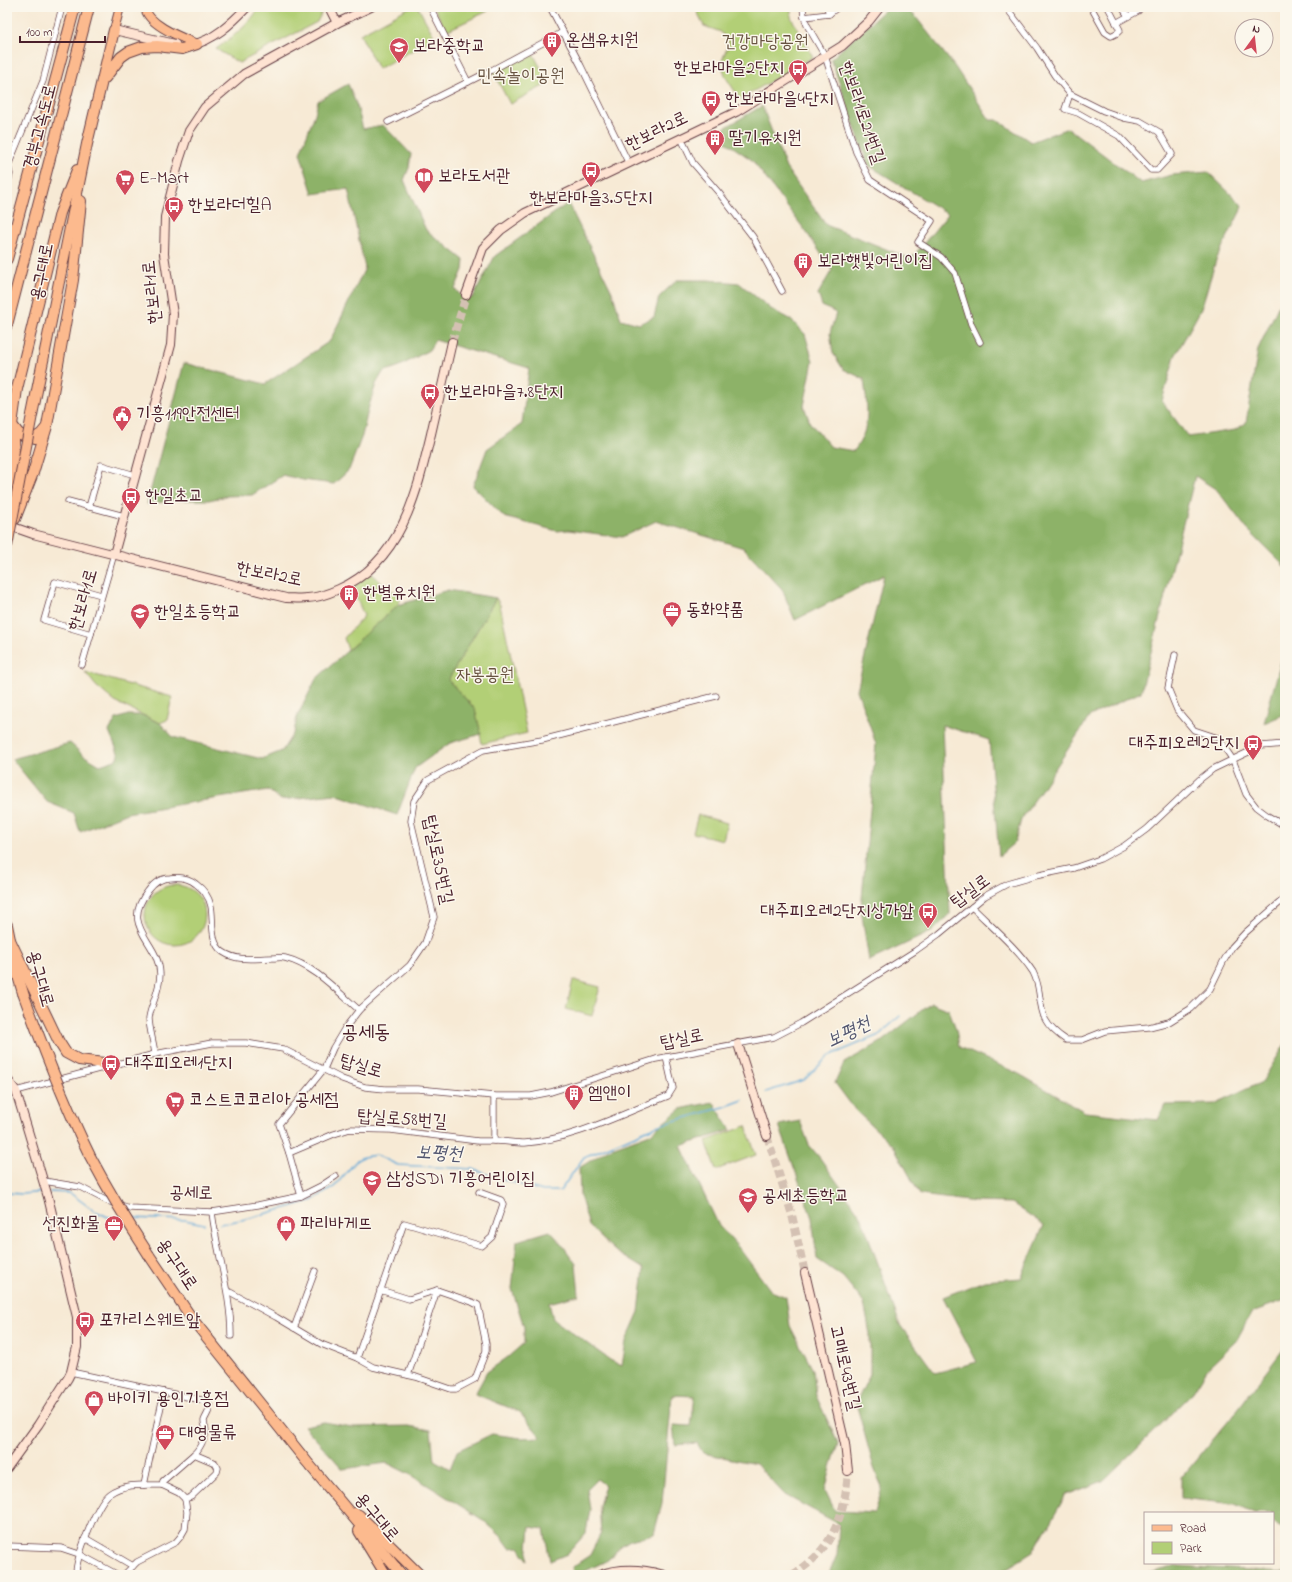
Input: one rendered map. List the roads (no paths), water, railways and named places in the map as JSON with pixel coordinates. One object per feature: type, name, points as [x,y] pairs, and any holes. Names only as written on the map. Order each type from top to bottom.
[{"type":"highway","name":"경부고속도로","points":[[7,259],[75,7]]},
{"type":"highway","name":"경부고속도로","points":[[7,325],[89,7]]},
{"type":"highway","name":"용구대로","points":[[7,546],[87,144],[114,30]]},
{"type":"highway","points":[[102,81],[121,57],[128,52],[157,46],[182,49],[197,44]]},
{"type":"highway","points":[[7,511],[13,475],[14,453],[12,425],[16,389],[60,213],[87,144]]},
{"type":"highway","points":[[10,527],[34,473],[47,426],[73,280],[87,144]]},
{"type":"highway","points":[[12,425],[19,434],[35,438],[41,434],[47,426]]},
{"type":"highway","name":"용구대로","points":[[7,925],[22,993],[46,1057],[84,1143],[109,1190],[148,1256],[193,1320],[347,1510],[402,1575]]},
{"type":"highway","points":[[10,940],[58,1042],[66,1053],[79,1060],[112,1064]]},
{"type":"highway","points":[[347,1510],[373,1556],[386,1575]]},
{"type":"highway","points":[[347,1510],[359,1515],[420,1575]]},
{"type":"main road","name":"용구대로","points":[[114,30],[120,7]]},
{"type":"main road","points":[[145,7],[145,10],[155,22],[172,34],[197,44]]},
{"type":"street","points":[[7,185],[10,174],[8,166],[43,81],[62,7]]},
{"type":"street","points":[[114,30],[183,46],[197,44],[222,30],[247,7]]},
{"type":"street","points":[[329,7],[337,23]]},
{"type":"street","name":"한보라1로","points":[[82,665],[171,345],[173,314],[164,254],[165,218],[179,161],[189,131],[205,107],[244,74],[337,23],[371,7]]},
{"type":"street","points":[[430,7],[468,82]]},
{"type":"street","points":[[550,7],[629,164]]},
{"type":"street","name":"한보라1로21번길","points":[[804,7],[804,18],[826,56],[856,152],[870,180],[932,221],[918,242],[941,258],[955,273],[971,324],[980,342]]},
{"type":"street","points":[[827,7],[829,14]]},
{"type":"street","points":[[804,18],[829,14],[838,7]]},
{"type":"street","name":"한보라2로","points":[[466,295],[483,248],[501,230],[525,213],[736,112],[842,46],[869,21],[880,7]]},
{"type":"street","points":[[1006,7],[1037,48],[1055,76],[1070,94],[1104,111],[1124,118],[1140,121],[1159,132],[1172,154],[1157,170],[1151,170],[1119,136],[1078,113],[1065,109],[1070,94]]},
{"type":"street","points":[[1091,7],[1105,32],[1111,36],[1117,34],[1120,30],[1108,7]]},
{"type":"street","points":[[1122,7],[1128,16]]},
{"type":"street","points":[[1116,23],[1138,11],[1136,7]]},
{"type":"street","points":[[388,122],[492,70],[563,32]]},
{"type":"street","points":[[681,138],[693,163],[719,193],[753,237],[782,291]]},
{"type":"street","name":"한보라2로","points":[[10,527],[286,598],[309,598],[330,593],[351,584],[369,571],[385,553],[400,532],[422,475],[452,342]]},
{"type":"street","points":[[89,507],[101,465],[135,475]]},
{"type":"street","points":[[68,501],[124,516]]},
{"type":"street","points":[[91,634],[44,620],[55,582],[101,596]]},
{"type":"street","points":[[1175,655],[1168,688],[1177,710],[1194,730],[1218,738],[1233,760],[1246,794],[1256,806],[1268,816],[1285,826]]},
{"type":"street","name":"탑실로35번길","points":[[289,1153],[279,1124],[324,1069],[341,1035],[359,1010],[410,965],[426,943],[434,918],[411,821],[414,801],[428,780],[483,750],[542,740],[716,696]]},
{"type":"street","name":"탑실로","points":[[16,1091],[112,1064],[155,1054],[212,1043],[246,1043],[283,1049],[342,1079],[365,1086],[385,1089],[418,1089],[494,1096],[531,1096],[551,1092],[666,1057],[774,1037],[801,1023],[915,951],[939,934],[985,896],[1007,884],[1035,876],[1074,868],[1100,859],[1124,846],[1147,829],[1203,776],[1213,769],[1261,746],[1285,744]]},
{"type":"street","points":[[155,1054],[150,1018],[158,990],[160,974],[156,956],[138,927],[137,914],[142,899],[153,884],[165,878],[178,877],[195,882],[204,892],[211,905],[215,940],[220,950],[230,956],[243,959],[284,958],[308,968],[359,1010]]},
{"type":"street","points":[[972,907],[1021,958],[1033,973],[1038,986],[1042,1012],[1048,1026],[1066,1040],[1082,1040],[1105,1031],[1149,1027],[1169,1022],[1190,1009],[1210,989],[1232,947],[1245,933],[1285,898]]},
{"type":"street","points":[[738,1044],[767,1136]]},
{"type":"street","name":"탑실로58번길","points":[[289,1153],[334,1134],[350,1129],[392,1130],[478,1141],[523,1143],[546,1140],[571,1134],[668,1096],[672,1092],[673,1088],[666,1057]]},
{"type":"street","points":[[7,1079],[16,1091],[44,1183],[77,1318],[77,1347],[71,1372],[38,1425],[7,1468]]},
{"type":"street","points":[[494,1096],[494,1141]]},
{"type":"street","points":[[289,1153],[301,1196]]},
{"type":"street","name":"공세로","points":[[44,1183],[70,1184],[85,1189],[102,1199],[130,1208],[212,1212],[258,1205],[301,1196],[321,1186],[336,1176]]},
{"type":"street","points":[[357,1358],[404,1223],[482,1246],[492,1237],[503,1204],[501,1200],[479,1192]]},
{"type":"street","points":[[212,1212],[228,1291],[231,1316],[231,1336]]},
{"type":"street","points":[[294,1328],[314,1271]]},
{"type":"street","name":"고매로43번길","points":[[805,1273],[845,1444],[848,1471]]},
{"type":"street","points":[[228,1291],[321,1344],[357,1358],[373,1367],[408,1375],[451,1389],[456,1389],[474,1379],[486,1351],[486,1344],[478,1306],[472,1302],[437,1290],[409,1300],[380,1290]]},
{"type":"street","points":[[408,1375],[437,1290]]},
{"type":"street","points":[[71,1372],[206,1401],[209,1403],[210,1408],[204,1421],[206,1431],[198,1451],[163,1481],[162,1485]]},
{"type":"street","points":[[144,1485],[164,1392]]},
{"type":"street","points":[[186,1499],[191,1497],[214,1476],[218,1468],[215,1463],[194,1454]]},
{"type":"street","points":[[76,1575],[79,1554],[85,1538],[97,1510],[108,1495],[124,1487],[144,1485],[162,1485],[179,1493],[186,1499],[187,1512],[185,1529],[181,1536],[176,1542],[137,1562],[124,1575]]},
{"type":"street","points":[[85,1538],[133,1566]]},
{"type":"street","points":[[7,1546],[61,1548],[79,1554],[118,1575]]},
{"type":"street","points":[[600,1575],[616,1570],[636,1569],[664,1575]]},
{"type":"waterway","name":"보평천","points":[[766,1092],[804,1080],[829,1056],[879,1035],[900,1016]]},
{"type":"waterway","name":"보평천","points":[[220,1224],[246,1219],[311,1201],[334,1187],[357,1160],[363,1157],[376,1155],[398,1165],[473,1169],[491,1176],[543,1191],[560,1191],[584,1157],[656,1126],[724,1107],[743,1100]]},
{"type":"waterway","name":"보평천","points":[[7,1193],[22,1194],[44,1192]]},
{"type":"waterway","name":"보평천","points":[[50,1192],[70,1193],[93,1210],[108,1217],[121,1217]]},
{"type":"waterway","name":"보평천","points":[[130,1218],[185,1220],[204,1224]]},
{"type":"tunnel","points":[[452,342],[466,295]]},
{"type":"tunnel","points":[[767,1136],[792,1215],[805,1273]]},
{"type":"tunnel","points":[[792,1575],[817,1555],[827,1543],[834,1531],[844,1503],[848,1471]]},
{"type":"place","name":"온샘유치원","points":[[552,58]]},
{"type":"place","name":"보라중학교","points":[[399,64]]},
{"type":"place","name":"한보라마을2단지","points":[[798,86]]},
{"type":"place","name":"한보라마을4단지","points":[[711,117]]},
{"type":"place","name":"딸기유치원","points":[[715,156]]},
{"type":"place","name":"한보라마을3.5단지","points":[[591,188]]},
{"type":"place","name":"보라도서관","points":[[424,194]]},
{"type":"place","name":"E-Mart","points":[[125,196]]},
{"type":"place","name":"한보라더힐A","points":[[174,223]]},
{"type":"place","name":"보라햇빛어린이집","points":[[803,279]]},
{"type":"place","name":"한보라마을7.8단지","points":[[430,410]]},
{"type":"place","name":"기흥119안전센터","points":[[122,432]]},
{"type":"place","name":"한일초교","points":[[131,514]]},
{"type":"place","name":"한별유치원","points":[[349,611]]},
{"type":"place","name":"동화약품","points":[[672,628]]},
{"type":"place","name":"한일초등학교","points":[[140,630]]},
{"type":"place","name":"대주피오레2단지","points":[[1253,761]]},
{"type":"place","name":"대주피오레2단지상가앞","points":[[928,929]]},
{"type":"place","name":"대주피오레1단지","points":[[111,1081]]},
{"type":"place","name":"엠앤이","points":[[574,1111]]},
{"type":"place","name":"코스트코코리아 공세점","points":[[175,1118]]},
{"type":"place","name":"삼성SDI 기흥어린이집","points":[[372,1197]]},
{"type":"place","name":"공세초등학교","points":[[748,1214]]},
{"type":"place","name":"선진화물","points":[[114,1242]]},
{"type":"place","name":"파리바게뜨","points":[[286,1242]]},
{"type":"place","name":"포카리스웨트앞","points":[[85,1338]]},
{"type":"place","name":"바이키 용인기흥점","points":[[94,1417]]},
{"type":"place","name":"대영물류","points":[[165,1451]]},
{"type":"district","name":"공세동","points":[[366,1033]]},
{"type":"park label","name":"건강마당공원","points":[[765,43]]},
{"type":"park label","name":"민속놀이공원","points":[[521,77]]},
{"type":"park label","name":"자봉공원","points":[[485,676]]}]
